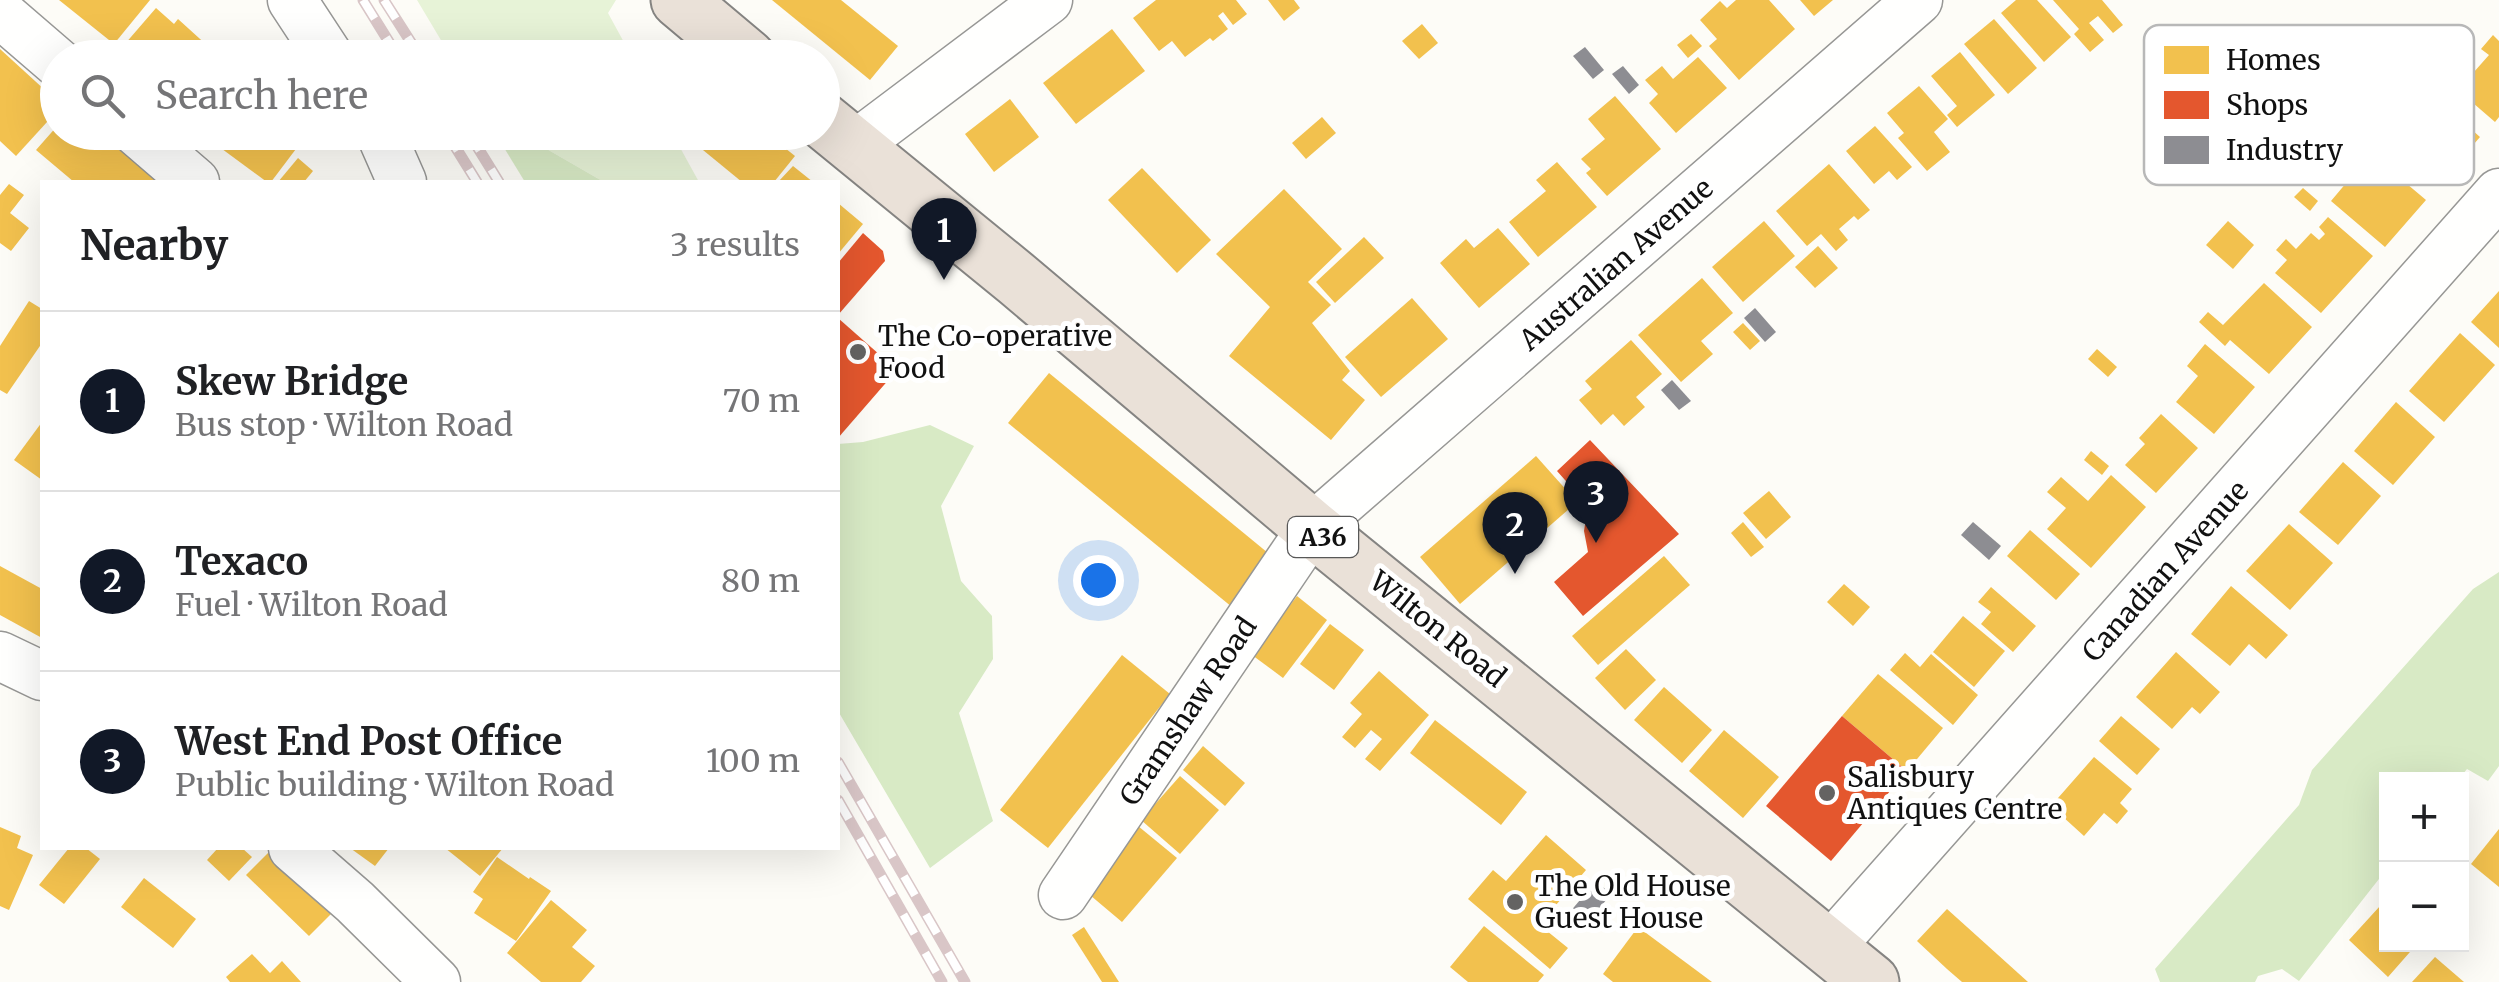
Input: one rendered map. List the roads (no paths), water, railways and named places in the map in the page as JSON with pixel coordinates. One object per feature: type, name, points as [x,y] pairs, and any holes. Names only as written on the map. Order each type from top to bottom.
[{"type":"highway","points":[[679,0],[727,40]]},
{"type":"highway","name":"Wilton Road","points":[[840,135],[1312,528],[1872,982]]},
{"type":"street","points":[[292,0],[318,40]]},
{"type":"street","points":[[840,132],[1048,0]]},
{"type":"street","name":"Australian Avenue","points":[[1312,528],[1918,0]]},
{"type":"street","points":[[0,13],[40,47]]},
{"type":"street","points":[[158,150],[192,180]]},
{"type":"street","points":[[388,150],[401,180]]},
{"type":"street","name":"Canadian Avenue","points":[[1828,948],[2499,193]]},
{"type":"street","name":"Gramshaw Road","points":[[1063,895],[1312,528]]},
{"type":"street","points":[[0,656],[40,675]]},
{"type":"street","points":[[295,850],[436,982]]},
{"type":"railway","points":[[363,0],[388,40]]},
{"type":"railway","points":[[384,0],[410,40]]},
{"type":"railway","points":[[457,150],[476,180]]},
{"type":"railway","points":[[479,150],[498,180]]},
{"type":"railway","points":[[840,765],[965,982]]},
{"type":"railway","points":[[840,804],[942,982]]},
{"type":"place","name":"Skew Bridge","points":[[944,280]]},
{"type":"place","name":"The Co-operative Food","points":[[858,352]]},
{"type":"place","name":"West End Post Office","points":[[1596,543]]},
{"type":"place","name":"Texaco","points":[[1515,574]]},
{"type":"place","name":"Salisbury Antiques Centre","points":[[1827,793]]},
{"type":"place","name":"The Old House Guest House","points":[[1515,902]]}]
